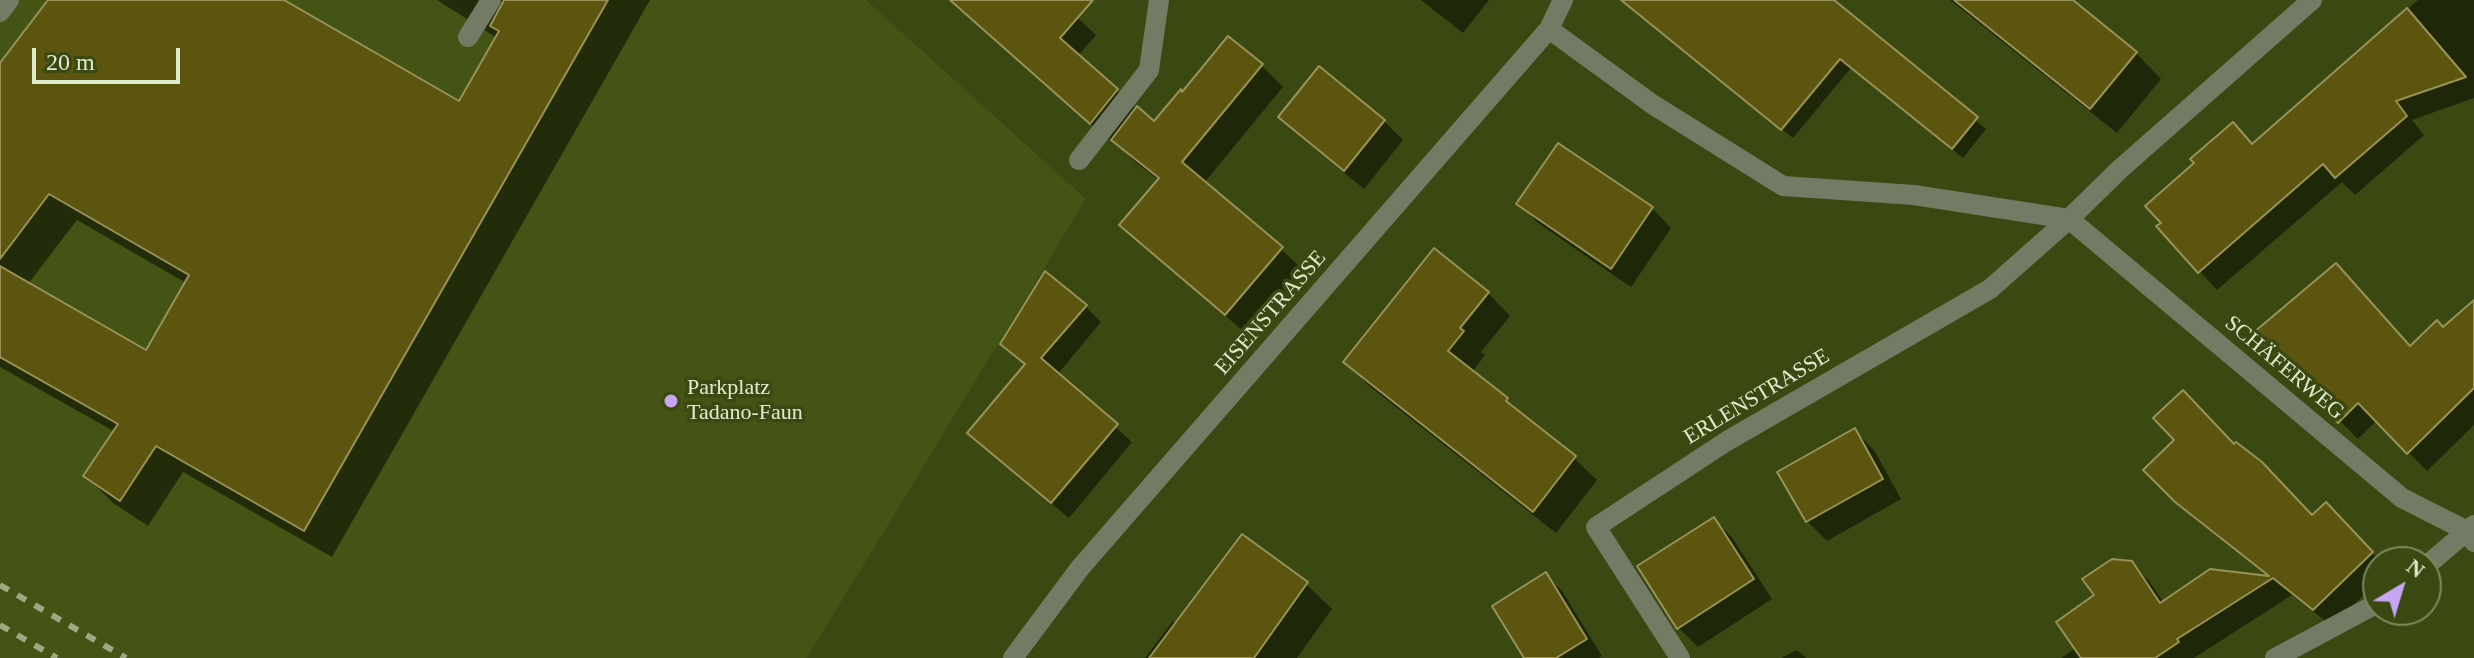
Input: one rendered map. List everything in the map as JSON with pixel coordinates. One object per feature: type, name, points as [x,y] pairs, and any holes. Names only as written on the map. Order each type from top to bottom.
[{"type":"street","points":[[0,12],[9,0]]},
{"type":"street","points":[[468,37],[491,0]]},
{"type":"street","points":[[1079,160],[1149,70],[1159,0]]},
{"type":"street","name":"EISENSTRASSE","points":[[1013,658],[1080,568],[1549,29],[1563,0]]},
{"type":"street","points":[[1549,29],[1652,104],[1783,186],[1914,195],[2069,219],[2119,170],[2312,0]]},
{"type":"street","name":"SCHÄFERWEG","points":[[2069,219],[2402,498],[2472,532]]},
{"type":"street","name":"ERLENSTRASSE","points":[[1680,658],[1596,527],[1727,441],[1990,289],[2069,219]]},
{"type":"street","points":[[2442,554],[2472,532]]},
{"type":"street","points":[[2275,658],[2362,612]]},
{"type":"shaded area","points":[[0,0],[866,0],[1086,199],[807,658],[0,658]]},
{"type":"building","points":[[48,0],[284,0],[459,101],[499,31],[490,26],[504,0],[608,0],[304,531],[156,446],[120,501],[83,476],[118,424],[0,357],[0,266],[146,350],[189,275],[49,194],[0,259],[0,63]]},
{"type":"building","points":[[950,0],[1093,0],[1060,38],[1118,89],[1090,124]]},
{"type":"building","points":[[1621,0],[1834,0],[1978,117],[1952,149],[1840,59],[1781,130]]},
{"type":"building","points":[[1954,0],[2073,0],[2137,52],[2090,109]]},
{"type":"building","points":[[2407,8],[2466,77],[2396,101],[2407,116],[2335,178],[2323,164],[2198,273],[2156,226],[2161,223],[2145,206],[2194,163],[2190,159],[2233,122],[2252,144]]},
{"type":"building","points":[[1228,36],[1263,64],[1182,162],[1283,247],[1225,315],[1119,225],[1159,178],[1111,140],[1137,106],[1154,121]]},
{"type":"building","points":[[1319,66],[1385,120],[1344,171],[1278,117]]},
{"type":"building","points":[[1558,143],[1653,207],[1611,269],[1516,204]]},
{"type":"building","points":[[1434,248],[1489,292],[1460,328],[1464,331],[1448,351],[1576,456],[1533,512],[1343,362]]},
{"type":"building","points":[[2336,263],[2410,346],[2437,320],[2443,327],[2474,300],[2474,388],[2407,454],[2358,403],[2338,423],[2253,333]]},
{"type":"building","points":[[1045,271],[1087,305],[1041,358],[1118,424],[1051,503],[967,433],[1025,364],[1000,344]]},
{"type":"building","points":[[2183,390],[2234,444],[2236,442],[2262,462],[2312,515],[2326,502],[2367,546],[2362,546],[2362,563],[2313,610],[2273,578],[2177,639],[2179,642],[2155,658],[2081,658],[2056,622],[2094,595],[2082,579],[2112,559],[2132,561],[2160,603],[2210,569],[2269,576],[2175,502],[2143,470],[2174,440],[2153,418]]},
{"type":"building","points":[[1855,428],[1883,479],[1806,522],[1777,472]]},
{"type":"building","points":[[1714,517],[1754,579],[1677,629],[1637,566]]},
{"type":"building","points":[[1242,534],[1308,582],[1254,658],[1149,658]]},
{"type":"building","points":[[1546,572],[1587,639],[1556,658],[1524,658],[1492,606]]},
{"type":"railway","points":[[0,585],[126,658]]},
{"type":"railway","points":[[0,625],[57,658]]},
{"type":"place","name":"Parkplatz Tadano-Faun","points":[[671,401]]}]
